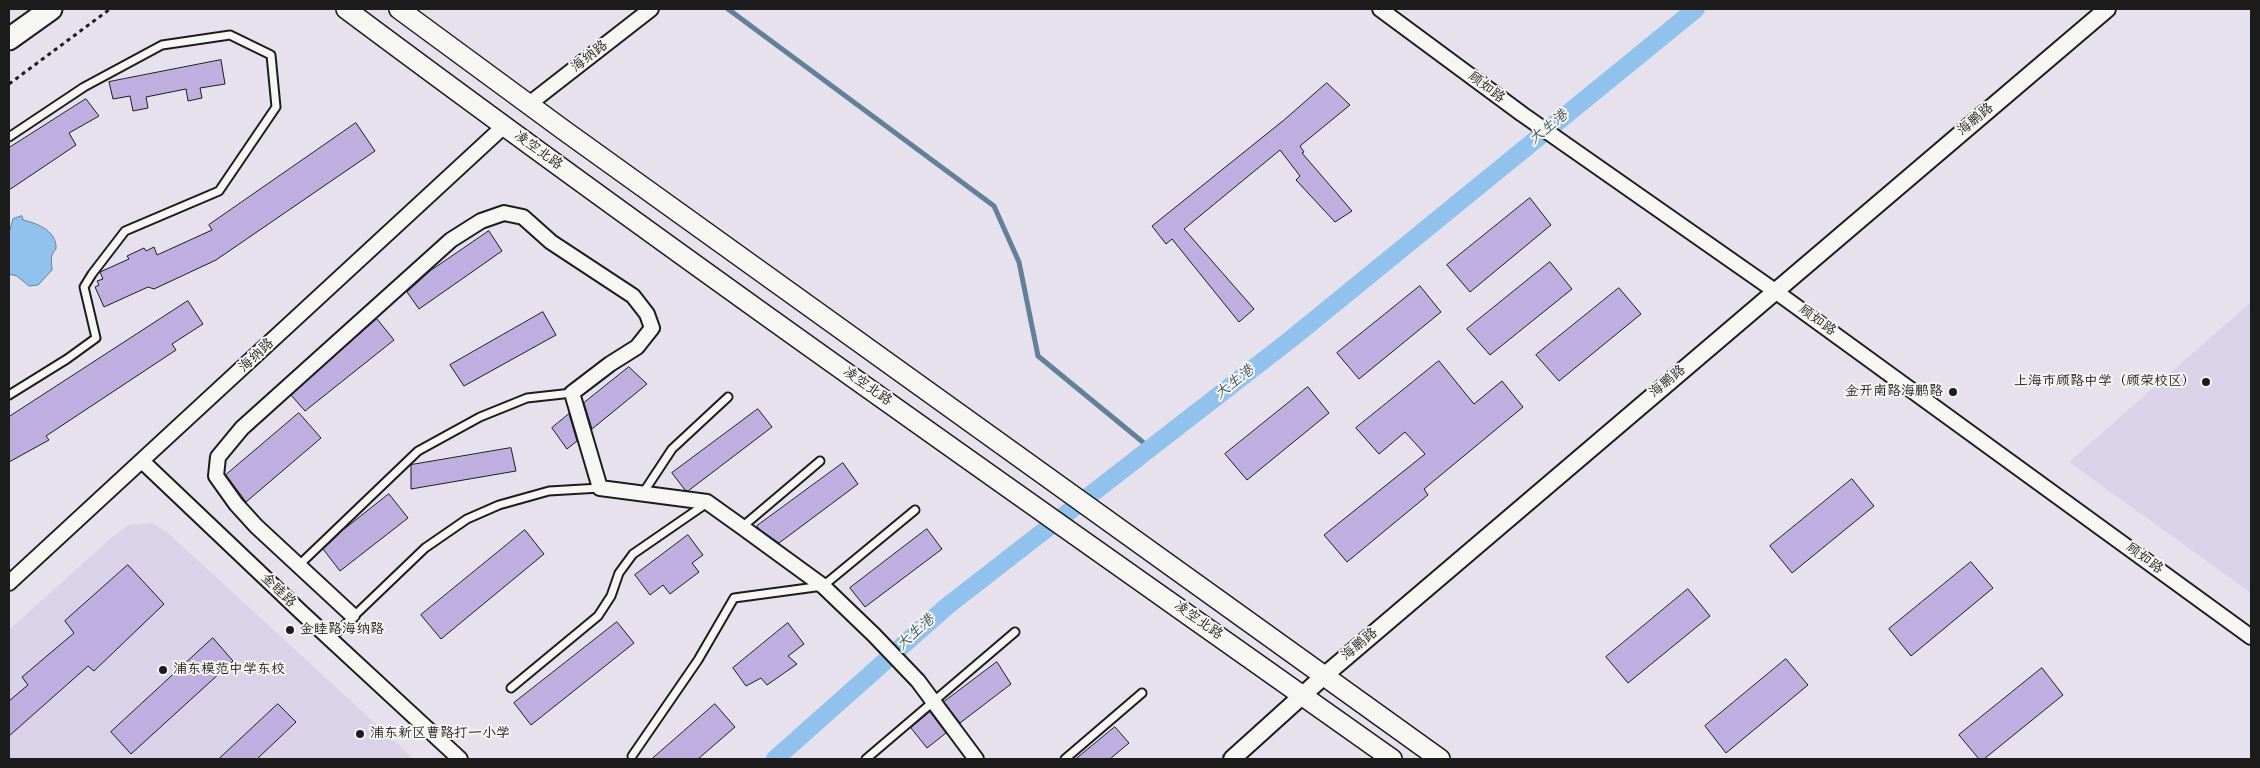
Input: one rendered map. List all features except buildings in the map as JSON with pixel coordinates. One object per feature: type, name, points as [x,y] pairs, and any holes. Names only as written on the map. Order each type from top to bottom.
[{"type":"main road","points":[[9,40],[51,9]]},
{"type":"main road","name":"凌空北路","points":[[346,9],[503,127],[1392,759]]},
{"type":"main road","points":[[398,9],[1440,759]]},
{"type":"street","name":"海纳路","points":[[529,104],[651,9]]},
{"type":"street","name":"顾如路","points":[[1380,9],[1522,114],[1775,291],[2251,637]]},
{"type":"street","name":"海鹏路","points":[[1232,759],[1304,696],[1325,675],[2107,9]]},
{"type":"street","name":"海纳路","points":[[9,583],[503,127]]},
{"type":"street","points":[[352,616],[298,566],[236,504],[216,476],[218,457],[242,428],[382,300],[451,240],[481,221],[504,213],[523,217],[551,242],[633,296],[648,314],[652,328],[637,347],[610,364],[572,393],[600,488],[707,502],[742,527],[823,586],[874,635],[918,681],[976,759]]},
{"type":"street","name":"金睦路","points":[[142,461],[460,759]]},
{"type":"lane","points":[[9,137],[84,87],[162,45],[230,35],[272,55],[276,107],[219,191],[125,231],[92,274],[84,288],[96,338],[68,359],[9,395]]},
{"type":"lane","points":[[298,566],[418,450],[480,417],[527,398],[572,393]]},
{"type":"lane","points":[[643,494],[672,449],[728,397]]},
{"type":"lane","points":[[742,527],[820,461]]},
{"type":"lane","points":[[330,639],[425,548],[467,519],[499,505],[550,491],[600,488]]},
{"type":"lane","points":[[511,688],[598,616],[611,596],[619,573],[633,554],[707,502]]},
{"type":"lane","points":[[632,756],[698,660],[734,598],[823,586],[915,510]]},
{"type":"lane","points":[[866,759],[1015,632]]},
{"type":"lane","points":[[1065,759],[1142,693]]},
{"type":"path","points":[[9,84],[110,9]]},
{"type":"shaded area","name":"上海市顾路中学（顾荣校区）","points":[[2251,302],[2251,593],[2069,462]]},
{"type":"shaded area","name":"浦东模范中学东校","points":[[152,523],[168,533],[414,759],[9,759],[9,630],[111,538],[129,525]]},
{"type":"water","points":[[22,216],[23,220],[44,228],[55,240],[56,250],[52,257],[52,270],[38,285],[29,286],[17,276],[9,274],[9,233],[13,219]]},
{"type":"waterway","points":[[728,9],[994,206],[1019,262],[1038,356],[1150,448]]},
{"type":"waterway","name":"大生港","points":[[775,759],[946,607],[1291,339],[1696,9]]},
{"type":"place","name":"上海市顾路中学（顾荣校区）","points":[[2206,382]]},
{"type":"place","name":"金开南路海鹏路","points":[[1953,392]]},
{"type":"place","name":"金睦路海纳路","points":[[290,630]]},
{"type":"place","name":"浦东模范中学东校","points":[[163,670]]},
{"type":"place","name":"浦东新区曹路打一小学","points":[[360,734]]}]
